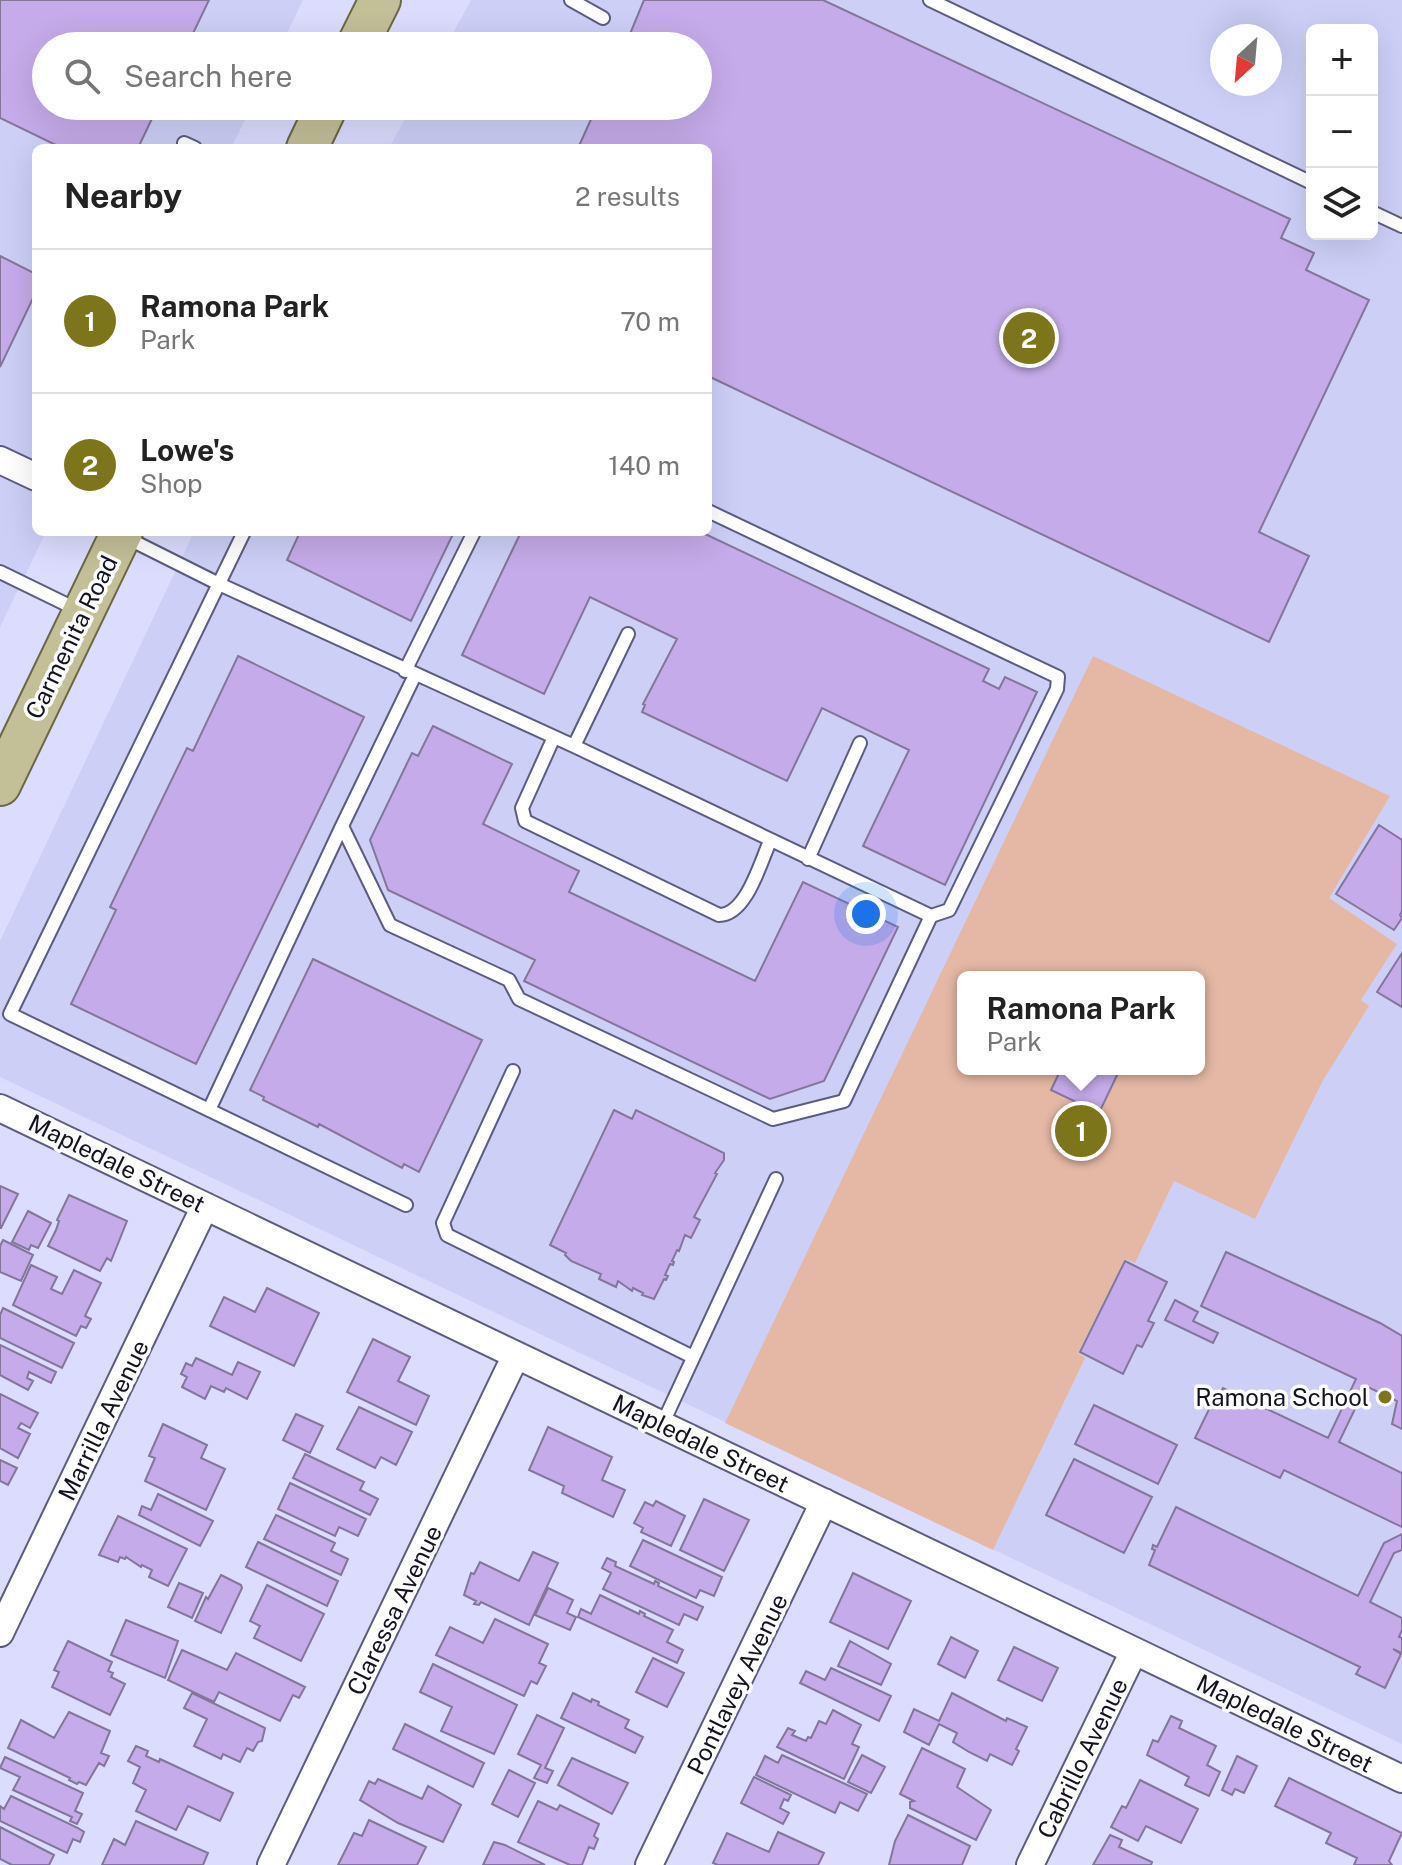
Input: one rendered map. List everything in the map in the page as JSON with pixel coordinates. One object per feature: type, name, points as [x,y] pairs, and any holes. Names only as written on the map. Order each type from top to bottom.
[{"type":"main road","points":[[364,32],[380,0]]},
{"type":"main road","points":[[309,144],[320,120]]},
{"type":"main road","name":"Carmenita Road","points":[[0,785],[120,536]]},
{"type":"street","points":[[0,460],[32,475]]},
{"type":"street","name":"Mapledale Street","points":[[0,1108],[1402,1779]]},
{"type":"street","name":"Marrilla Avenue","points":[[0,1633],[205,1206]]},
{"type":"street","name":"Claressa Avenue","points":[[271,1865],[516,1355]]},
{"type":"street","name":"Pontlavey Avenue","points":[[649,1865],[824,1502]]},
{"type":"street","name":"Cabrillo Avenue","points":[[1030,1865],[1134,1651]]},
{"type":"lane","points":[[571,0],[603,18]]},
{"type":"lane","points":[[930,0],[1306,180]]},
{"type":"lane","points":[[1378,215],[1402,226]]},
{"type":"lane","points":[[127,536],[219,584],[574,746],[931,916],[949,910],[1057,689],[1058,677],[712,513]]},
{"type":"lane","points":[[242,536],[10,1014],[406,1205]]},
{"type":"lane","points":[[209,1110],[342,826],[472,536]]},
{"type":"lane","points":[[0,572],[83,612]]},
{"type":"lane","points":[[574,746],[628,634]]},
{"type":"lane","points":[[554,737],[522,808],[525,821],[677,896],[719,915],[729,915],[741,906],[770,841]]},
{"type":"lane","points":[[808,859],[860,743]]},
{"type":"lane","points":[[342,826],[390,925],[509,980],[519,999],[773,1119],[844,1101],[931,916]]},
{"type":"lane","points":[[513,1071],[443,1223],[447,1235],[693,1357]]},
{"type":"lane","points":[[662,1425],[776,1179]]},
{"type":"shaded area","points":[[0,0],[303,0],[288,32],[32,32],[32,120],[245,120],[233,144],[32,144],[32,536],[44,536],[0,627]]},
{"type":"shaded area","points":[[471,0],[1402,0],[1402,1744],[0,1077],[0,941],[192,536],[712,536],[712,144],[391,144],[404,120],[712,120],[712,32],[454,32]]},
{"type":"shaded area","points":[[1093,656],[1390,796],[1329,898],[1397,944],[1361,1000],[1369,1006],[1322,1082],[1255,1219],[1174,1181],[1135,1263],[1125,1259],[1078,1353],[1085,1358],[993,1550],[725,1423]]},
{"type":"building","points":[[0,0],[209,0],[194,32],[32,32],[32,120],[151,120],[140,144],[54,144],[0,118]]},
{"type":"building","points":[[644,0],[823,0],[1290,219],[1281,238],[1314,253],[1306,270],[1369,300],[1259,532],[1309,556],[1269,642],[712,378],[712,144],[580,144],[591,120],[712,120],[712,32],[631,32]]},
{"type":"building","points":[[0,256],[32,272],[32,300],[0,367]]},
{"type":"building","points":[[298,536],[452,536],[411,621],[287,560]]},
{"type":"building","points":[[519,536],[709,536],[989,669],[983,681],[999,689],[1005,677],[1037,692],[945,885],[863,846],[909,750],[822,708],[787,781],[642,712],[643,704],[677,639],[590,597],[544,694],[462,655]]},
{"type":"building","points":[[238,656],[364,717],[196,1064],[71,1004],[116,910],[110,907],[187,748],[193,751]]},
{"type":"building","points":[[433,726],[512,764],[483,824],[579,871],[569,892],[755,981],[803,882],[898,927],[824,1081],[770,1099],[524,981],[535,960],[388,890],[370,840],[412,753],[418,756]]},
{"type":"building","points":[[1379,825],[1402,840],[1402,918],[1394,930],[1336,894]]},
{"type":"building","points":[[1402,953],[1402,1007],[1377,992]]},
{"type":"building","points":[[313,959],[482,1040],[419,1172],[404,1164],[402,1168],[319,1124],[318,1127],[263,1100],[264,1097],[250,1090]]},
{"type":"building","points":[[1058,1075],[1117,1075],[1099,1113],[1051,1090]]},
{"type":"building","points":[[614,1110],[632,1119],[636,1110],[724,1153],[724,1160],[694,1217],[700,1220],[691,1238],[685,1235],[672,1261],[673,1265],[670,1264],[665,1275],[668,1276],[654,1299],[633,1288],[632,1291],[618,1281],[616,1287],[599,1279],[601,1274],[571,1261],[566,1253],[550,1245]]},
{"type":"building","points":[[0,1186],[18,1194],[1,1228],[0,1228]]},
{"type":"building","points":[[69,1195],[127,1221],[111,1261],[107,1258],[100,1271],[48,1246]]},
{"type":"building","points":[[28,1211],[51,1223],[38,1248],[31,1245],[29,1250],[12,1242]]},
{"type":"building","points":[[3,1240],[33,1255],[21,1281],[0,1272],[0,1246]]},
{"type":"building","points":[[1226,1252],[1402,1336],[1402,1429],[1392,1424],[1397,1401],[1366,1386],[1339,1442],[1402,1473],[1402,1527],[1284,1470],[1280,1478],[1195,1438],[1215,1397],[1218,1399],[1223,1388],[1328,1438],[1356,1379],[1201,1306]]},
{"type":"building","points":[[1125,1261],[1167,1282],[1148,1321],[1154,1323],[1142,1347],[1137,1345],[1123,1374],[1080,1352]]},
{"type":"building","points":[[31,1265],[57,1277],[51,1289],[62,1294],[74,1270],[101,1283],[85,1316],[91,1319],[86,1328],[81,1326],[76,1336],[13,1305]]},
{"type":"building","points":[[267,1288],[319,1313],[294,1366],[210,1326],[224,1297],[255,1312]]},
{"type":"building","points":[[1175,1300],[1198,1312],[1193,1321],[1218,1333],[1213,1343],[1165,1320]]},
{"type":"building","points":[[3,1308],[74,1343],[62,1368],[0,1338]]},
{"type":"building","points":[[373,1339],[410,1357],[398,1381],[429,1396],[416,1425],[347,1392]]},
{"type":"building","points":[[0,1345],[56,1372],[51,1383],[29,1372],[27,1378],[33,1381],[28,1390],[0,1375]]},
{"type":"building","points":[[196,1358],[232,1375],[238,1362],[260,1372],[247,1399],[226,1388],[224,1392],[211,1386],[205,1399],[182,1387],[187,1377],[181,1374],[186,1363],[192,1366]]},
{"type":"building","points":[[0,1394],[38,1413],[30,1428],[21,1423],[18,1428],[30,1434],[18,1458],[0,1448]]},
{"type":"building","points":[[1094,1405],[1177,1445],[1158,1484],[1075,1444]]},
{"type":"building","points":[[359,1407],[412,1432],[396,1465],[381,1457],[375,1468],[337,1449]]},
{"type":"building","points":[[296,1414],[323,1426],[310,1453],[283,1440]]},
{"type":"building","points":[[163,1424],[207,1445],[201,1458],[225,1469],[206,1510],[145,1481],[155,1458],[149,1456]]},
{"type":"building","points":[[548,1427],[612,1457],[602,1480],[625,1490],[613,1517],[562,1493],[564,1486],[529,1470]]},
{"type":"building","points":[[305,1454],[364,1482],[360,1490],[378,1499],[370,1515],[293,1478]]},
{"type":"building","points":[[1074,1459],[1152,1497],[1124,1553],[1046,1515]]},
{"type":"building","points":[[0,1460],[17,1468],[8,1485],[0,1481]]},
{"type":"building","points":[[290,1483],[366,1519],[358,1536],[339,1527],[335,1536],[278,1509]]},
{"type":"building","points":[[158,1494],[213,1521],[200,1546],[139,1515],[142,1506],[151,1510]]},
{"type":"building","points":[[704,1499],[749,1520],[724,1571],[680,1550]]},
{"type":"building","points":[[656,1501],[685,1516],[671,1546],[641,1532],[643,1528],[634,1523],[645,1502],[653,1506]]},
{"type":"building","points":[[1176,1507],[1358,1596],[1384,1543],[1402,1534],[1402,1550],[1394,1553],[1370,1602],[1402,1618],[1399,1637],[1402,1638],[1402,1653],[1393,1649],[1401,1654],[1385,1688],[1356,1674],[1360,1667],[1149,1565],[1155,1550],[1152,1549],[1153,1545],[1157,1547]]},
{"type":"building","points":[[276,1515],[335,1543],[331,1551],[348,1559],[341,1575],[264,1539]]},
{"type":"building","points":[[118,1516],[187,1549],[168,1586],[149,1577],[152,1570],[126,1557],[120,1557],[118,1562],[99,1555]]},
{"type":"building","points":[[643,1540],[722,1577],[714,1596],[700,1590],[696,1598],[630,1566]]},
{"type":"building","points":[[258,1542],[338,1581],[327,1606],[246,1567]]},
{"type":"building","points":[[533,1552],[558,1563],[529,1625],[481,1602],[474,1604],[476,1601],[464,1595],[471,1573],[474,1574],[480,1562],[519,1581]]},
{"type":"building","points":[[607,1558],[616,1562],[615,1566],[654,1584],[655,1581],[659,1583],[658,1586],[703,1607],[697,1620],[684,1614],[679,1625],[603,1589],[611,1573],[602,1568]]},
{"type":"building","points":[[853,1573],[911,1601],[888,1649],[830,1622]]},
{"type":"building","points":[[221,1575],[242,1588],[221,1633],[195,1621]]},
{"type":"building","points":[[179,1583],[203,1593],[192,1618],[168,1607]]},
{"type":"building","points":[[267,1585],[324,1614],[301,1661],[254,1638],[260,1626],[250,1621]]},
{"type":"building","points":[[548,1588],[573,1600],[567,1613],[576,1617],[570,1630],[535,1615]]},
{"type":"building","points":[[600,1595],[639,1614],[640,1611],[673,1630],[667,1642],[683,1650],[677,1663],[578,1617],[581,1609],[591,1614]]},
{"type":"building","points":[[495,1619],[548,1644],[539,1663],[546,1666],[537,1684],[531,1681],[524,1696],[436,1655],[450,1627],[483,1643]]},
{"type":"building","points":[[126,1620],[178,1641],[165,1678],[111,1655]]},
{"type":"building","points":[[951,1637],[978,1651],[965,1678],[938,1664]]},
{"type":"building","points":[[68,1641],[112,1662],[108,1671],[113,1673],[111,1677],[125,1684],[110,1715],[52,1687],[59,1672],[54,1670]]},
{"type":"building","points":[[850,1641],[891,1664],[881,1685],[838,1666]]},
{"type":"building","points":[[1014,1647],[1058,1668],[1042,1701],[998,1680]]},
{"type":"building","points":[[182,1650],[227,1670],[236,1653],[305,1687],[299,1698],[293,1695],[280,1721],[219,1692],[214,1702],[168,1680]]},
{"type":"building","points":[[653,1658],[684,1673],[667,1707],[636,1692]]},
{"type":"building","points":[[433,1664],[517,1705],[494,1754],[441,1731],[452,1707],[420,1692]]},
{"type":"building","points":[[831,1668],[891,1696],[879,1721],[800,1683],[806,1671],[825,1680]]},
{"type":"building","points":[[192,1693],[265,1728],[262,1741],[253,1751],[247,1748],[240,1762],[223,1754],[221,1759],[194,1746],[207,1719],[184,1708]]},
{"type":"building","points":[[573,1693],[591,1702],[592,1699],[599,1702],[598,1705],[629,1720],[625,1728],[643,1737],[635,1753],[561,1718]]},
{"type":"building","points":[[952,1693],[1006,1721],[1007,1718],[1027,1727],[1012,1765],[990,1754],[987,1761],[969,1752],[953,1742],[957,1733],[939,1724],[929,1745],[904,1732],[914,1709],[939,1721]]},
{"type":"building","points":[[833,1710],[861,1725],[852,1744],[859,1747],[844,1779],[777,1747],[788,1728],[795,1731],[792,1735],[806,1741],[808,1737],[811,1738],[819,1721],[826,1724]]},
{"type":"building","points":[[69,1712],[110,1731],[101,1753],[109,1756],[104,1766],[99,1763],[86,1785],[77,1784],[8,1748],[21,1720],[54,1738]]},
{"type":"building","points":[[537,1715],[564,1728],[545,1768],[553,1771],[547,1783],[534,1778],[541,1765],[518,1754]]},
{"type":"building","points":[[1171,1716],[1182,1721],[1179,1728],[1216,1746],[1207,1765],[1220,1772],[1209,1796],[1185,1785],[1189,1777],[1147,1755],[1153,1740],[1158,1742]]},
{"type":"building","points":[[405,1724],[484,1763],[473,1787],[393,1749]]},
{"type":"building","points":[[136,1746],[148,1751],[146,1756],[159,1762],[160,1759],[233,1793],[220,1821],[188,1806],[176,1830],[136,1811],[146,1790],[133,1783],[140,1767],[128,1761]]},
{"type":"building","points":[[922,1748],[965,1769],[957,1787],[991,1810],[976,1840],[910,1808],[910,1802],[914,1801],[900,1794]]},
{"type":"building","points":[[782,1755],[867,1794],[858,1811],[840,1802],[835,1813],[756,1775],[765,1756],[778,1763]]},
{"type":"building","points":[[862,1755],[885,1767],[871,1793],[848,1782]]},
{"type":"building","points":[[1237,1756],[1257,1766],[1244,1793],[1235,1789],[1232,1795],[1222,1790]]},
{"type":"building","points":[[5,1757],[83,1793],[75,1811],[82,1814],[77,1824],[70,1821],[72,1817],[13,1790],[20,1777],[0,1768]]},
{"type":"building","points":[[572,1758],[628,1783],[612,1814],[558,1785]]},
{"type":"building","points":[[509,1770],[535,1783],[518,1817],[492,1804]]},
{"type":"building","points":[[754,1777],[791,1795],[788,1801],[784,1799],[780,1808],[789,1813],[783,1824],[741,1803]]},
{"type":"building","points":[[1289,1778],[1402,1833],[1389,1861],[1392,1865],[1354,1865],[1357,1858],[1326,1843],[1331,1833],[1275,1806]]},
{"type":"building","points":[[378,1779],[422,1799],[428,1786],[461,1805],[443,1842],[398,1823],[360,1800],[369,1781],[375,1784]]},
{"type":"building","points":[[1140,1780],[1198,1809],[1181,1843],[1146,1826],[1138,1841],[1111,1827],[1122,1806],[1126,1808]]},
{"type":"building","points":[[11,1796],[84,1832],[80,1842],[73,1839],[67,1853],[0,1821],[0,1806],[4,1809]]},
{"type":"building","points":[[538,1801],[557,1810],[560,1805],[599,1824],[594,1836],[598,1839],[594,1849],[589,1847],[582,1865],[570,1865],[518,1842]]},
{"type":"building","points":[[908,1815],[970,1846],[962,1865],[889,1865],[895,1841]]},
{"type":"building","points":[[369,1820],[426,1847],[417,1865],[338,1865],[354,1833],[362,1836]]},
{"type":"building","points":[[136,1821],[208,1853],[203,1865],[102,1865],[114,1839],[125,1845]]},
{"type":"building","points":[[0,1827],[54,1855],[49,1865],[12,1865],[0,1859]]},
{"type":"building","points":[[778,1832],[824,1853],[818,1865],[713,1863],[727,1833],[769,1852]]},
{"type":"building","points":[[1110,1835],[1122,1840],[1119,1847],[1152,1862],[1151,1865],[1093,1865]]},
{"type":"building","points":[[494,1842],[505,1845],[545,1865],[483,1865]]},
{"type":"place","name":"Lowe's","points":[[1029,338]]},
{"type":"place","name":"Ramona Park","points":[[1081,1131]]},
{"type":"place","name":"Ramona School","points":[[1385,1397]]}]
